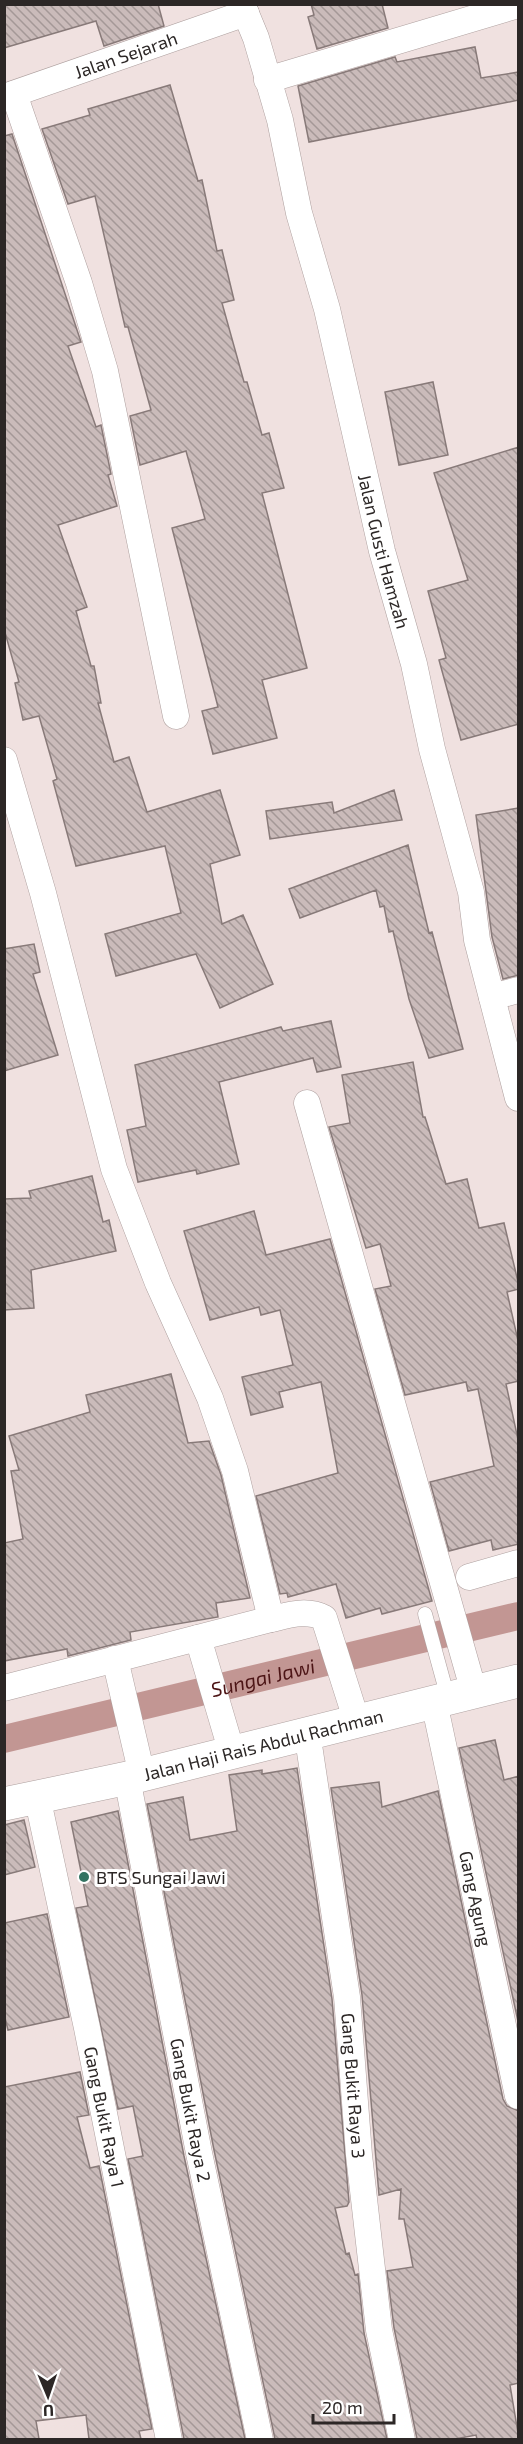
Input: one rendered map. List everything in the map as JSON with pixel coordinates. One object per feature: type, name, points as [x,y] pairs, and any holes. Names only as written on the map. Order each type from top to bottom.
[{"type":"street","points":[[267,80],[519,4]]},
{"type":"street","name":"Jalan Gusti Hamzah","points":[[244,9],[280,120],[299,213],[327,309],[382,551],[414,664],[432,748],[471,892],[477,940],[519,1098]]},
{"type":"street","name":"Jalan Sejarah","points":[[9,95],[244,9]]},
{"type":"street","points":[[9,95],[79,283],[105,371],[177,716]]},
{"type":"street","points":[[4,759],[43,893],[114,1169],[158,1283],[210,1398],[235,1472],[271,1619]]},
{"type":"street","points":[[492,997],[519,990]]},
{"type":"street","name":"Gang Agung","points":[[307,1103],[452,1613],[453,1685],[519,2096]]},
{"type":"street","points":[[470,1577],[519,1563]]},
{"type":"street","points":[[4,1688],[117,1667],[198,1638],[271,1619],[301,1613],[316,1613],[324,1618],[329,1631],[357,1722]]},
{"type":"street","points":[[198,1638],[232,1753]]},
{"type":"street","name":"Gang Bukit Raya 2","points":[[117,1667],[133,1738],[135,1776],[199,2153],[260,2439]]},
{"type":"street","name":"Jalan Haji Rais Abdul Rachman","points":[[4,1804],[135,1776],[307,1732],[357,1722],[453,1685],[519,1681]]},
{"type":"street","name":"Gang Bukit Raya 3","points":[[307,1732],[346,1997],[359,2155],[379,2330],[402,2439]]},
{"type":"street","name":"Gang Bukit Raya 1","points":[[37,1796],[87,2028],[169,2439]]},
{"type":"lane","points":[[427,1618],[453,1685]]},
{"type":"building","points":[[4,4],[158,4],[164,26],[104,46],[96,21],[4,48]]},
{"type":"building","points":[[311,4],[382,4],[388,28],[317,49],[308,17],[314,15]]},
{"type":"building","points":[[475,47],[481,78],[519,72],[519,100],[309,142],[298,86],[395,57],[397,62]]},
{"type":"building","points":[[170,85],[198,181],[202,180],[217,251],[222,250],[234,300],[222,303],[244,382],[247,382],[262,435],[269,433],[284,488],[262,493],[307,668],[262,680],[277,738],[213,754],[202,711],[218,707],[172,528],[205,519],[186,451],[140,465],[130,416],[151,410],[128,327],[125,327],[95,196],[68,204],[42,129],[90,115],[88,109]]},
{"type":"building","points":[[12,134],[81,342],[68,346],[96,427],[101,425],[111,474],[108,475],[117,506],[58,525],[87,607],[76,611],[91,666],[94,666],[101,703],[98,703],[114,762],[129,757],[147,812],[220,790],[240,855],[210,864],[222,924],[243,915],[273,984],[220,1008],[196,954],[116,976],[105,934],[181,913],[165,846],[76,866],[53,781],[57,779],[39,716],[23,720],[15,683],[19,682],[4,629],[4,136]]},
{"type":"building","points":[[433,382],[448,455],[399,465],[385,392]]},
{"type":"building","points":[[519,447],[519,724],[461,740],[439,660],[446,658],[428,591],[468,580],[434,473]]},
{"type":"building","points":[[394,790],[402,820],[270,839],[266,811],[332,802],[334,813]]},
{"type":"building","points":[[519,808],[519,975],[503,979],[492,937],[476,815]]},
{"type":"building","points":[[408,845],[429,933],[432,932],[463,1049],[429,1058],[409,999],[393,931],[389,932],[384,906],[380,907],[376,890],[300,918],[289,889]]},
{"type":"building","points":[[34,944],[40,972],[33,974],[58,1055],[4,1071],[4,949]]},
{"type":"building","points":[[331,1021],[341,1067],[317,1072],[313,1058],[219,1082],[239,1164],[197,1174],[196,1170],[138,1182],[127,1130],[146,1126],[135,1065],[281,1027],[283,1031]]},
{"type":"building","points":[[413,1062],[423,1117],[425,1117],[446,1184],[467,1179],[479,1228],[504,1223],[519,1286],[519,1289],[507,1292],[519,1345],[519,1381],[506,1384],[519,1444],[519,1544],[493,1550],[491,1540],[449,1551],[430,1482],[494,1466],[478,1389],[468,1391],[466,1382],[405,1395],[375,1289],[391,1286],[380,1244],[366,1248],[329,1127],[350,1123],[342,1075]]},
{"type":"building","points":[[92,1176],[103,1222],[109,1220],[116,1251],[31,1270],[34,1308],[4,1310],[4,1199],[31,1198],[29,1191]]},
{"type":"building","points":[[254,1211],[266,1255],[330,1239],[432,1601],[382,1614],[380,1608],[346,1618],[336,1584],[288,1597],[287,1593],[280,1594],[256,1496],[338,1473],[321,1382],[279,1392],[283,1407],[251,1415],[242,1377],[293,1365],[280,1310],[261,1315],[259,1307],[210,1320],[184,1231]]},
{"type":"building","points":[[171,1374],[188,1443],[209,1441],[221,1475],[250,1598],[216,1603],[218,1617],[130,1632],[131,1640],[68,1656],[67,1649],[4,1661],[4,1543],[23,1539],[11,1471],[19,1470],[9,1436],[90,1412],[86,1395]]},
{"type":"building","points":[[495,1740],[504,1780],[519,1776],[519,2026],[459,1748]]},
{"type":"building","points":[[297,1768],[332,1999],[349,2202],[347,2206],[335,2208],[346,2254],[349,2253],[355,2275],[358,2274],[364,2333],[387,2439],[275,2439],[214,2150],[147,1804],[183,1797],[190,1840],[237,1831],[229,1775],[262,1770],[262,1774]]},
{"type":"building","points":[[379,1782],[382,1807],[438,1791],[503,2099],[507,2106],[519,2111],[519,2383],[510,2385],[519,2439],[477,2439],[476,2435],[455,2439],[417,2439],[394,2328],[387,2271],[413,2267],[404,2219],[399,2219],[401,2189],[379,2195],[362,1995],[331,1788]]},
{"type":"building","points":[[118,1811],[184,2156],[245,2439],[184,2439],[128,2159],[143,2156],[133,2106],[118,2109],[76,1908],[88,1906],[71,1822]]},
{"type":"building","points":[[24,1820],[35,1867],[4,1875],[4,1825]]},
{"type":"building","points":[[47,1914],[69,2017],[8,2030],[4,2014],[4,1923]]},
{"type":"building","points":[[80,2072],[89,2115],[77,2117],[90,2168],[99,2166],[152,2429],[139,2431],[141,2439],[89,2439],[86,2415],[36,2421],[39,2439],[4,2439],[4,2087]]},
{"type":"waterway","name":"Sungai Jawi","points":[[4,1739],[518,1616]]},
{"type":"place","name":"BTS Sungai Jawi","points":[[84,1877]]}]
